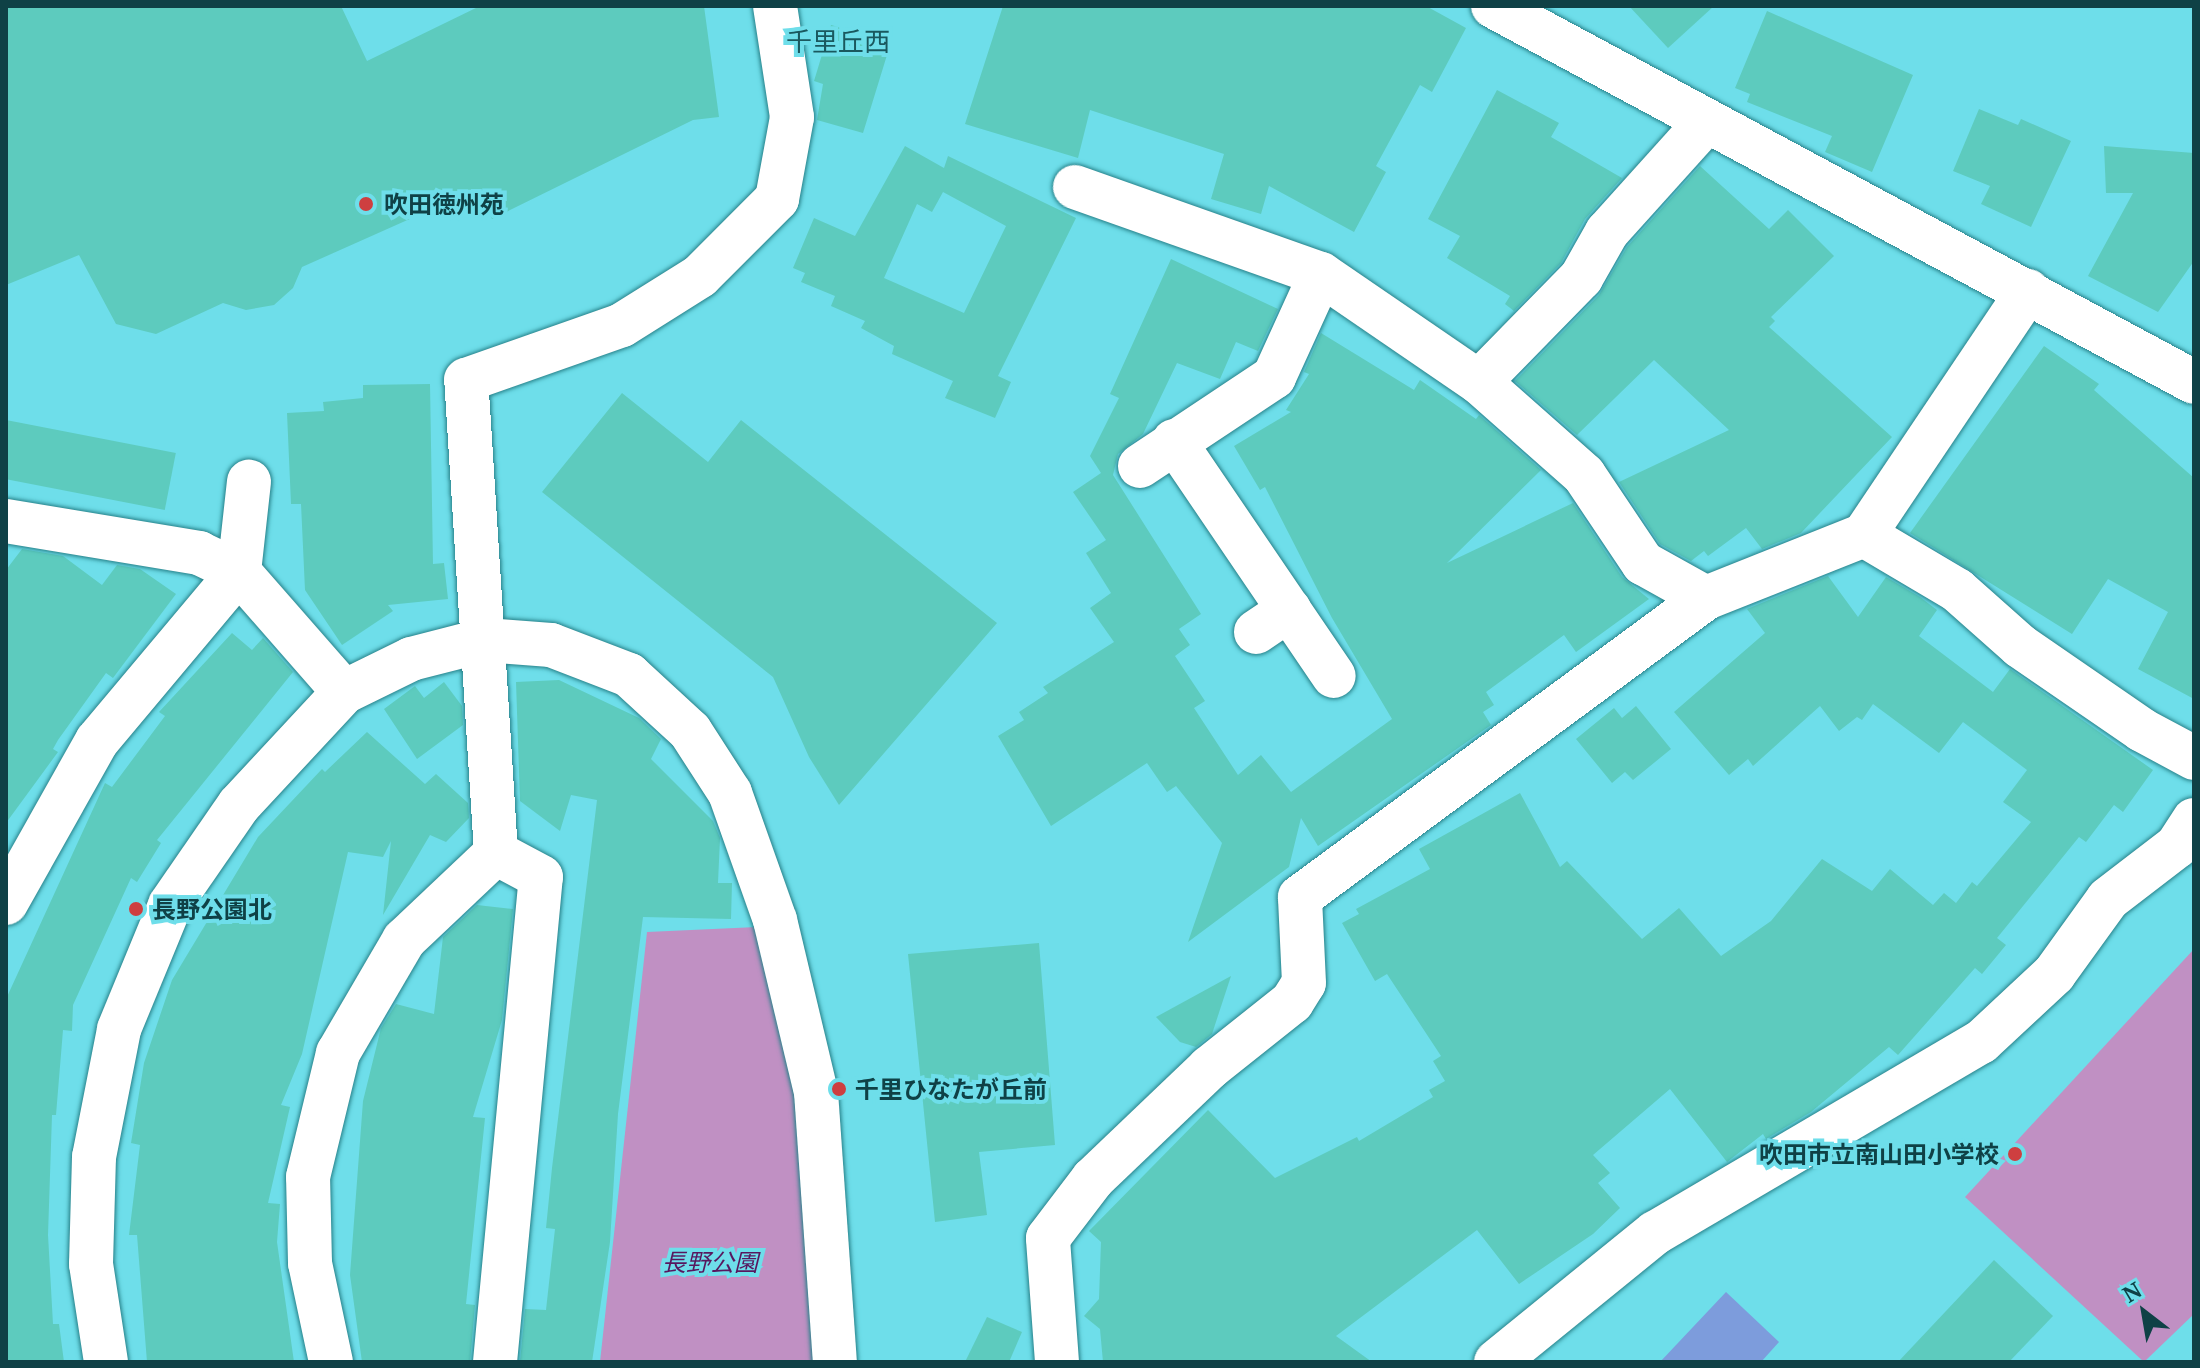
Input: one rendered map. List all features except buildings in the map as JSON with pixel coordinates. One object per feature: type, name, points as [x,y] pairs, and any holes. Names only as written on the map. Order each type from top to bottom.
[{"type":"street","points":[[331,1362],[310,1263],[308,1177],[338,1053],[404,940],[496,853],[485,640],[466,380],[622,325],[700,276],[777,199],[792,117],[775,6]]},
{"type":"street","points":[[1493,6],[2194,382]]},
{"type":"street","points":[[1479,382],[1581,278],[1607,232],[1706,122]]},
{"type":"street","points":[[1075,187],[1321,274],[1479,382],[1584,475],[1643,563],[1706,598]]},
{"type":"street","points":[[1321,274],[1274,377],[1157,454],[1273,621],[1334,676]]},
{"type":"street","points":[[1057,1362],[1048,1238],[1093,1179],[1187,1088],[1292,1002],[1304,983],[1300,897],[1706,598],[1864,535],[2028,291]]},
{"type":"street","points":[[6,903],[97,741],[239,572],[249,482]]},
{"type":"street","points":[[6,521],[199,553],[239,572],[344,692]]},
{"type":"street","points":[[1864,535],[1957,590],[2020,646],[2142,730],[2194,758]]},
{"type":"street","points":[[106,1362],[91,1264],[94,1157],[119,1029],[170,905],[239,805],[344,692],[411,659],[485,640],[551,645],[629,675],[690,731],[730,793],[775,920],[816,1092],[835,1362]]},
{"type":"street","points":[[1496,1362],[1655,1233],[1981,1042],[2054,974],[2108,899],[2177,846],[2194,820]]},
{"type":"street","points":[[495,1362],[541,877],[496,853]]},
{"type":"green space","name":"長野公園","points":[[757,927],[797,1094],[817,1362],[600,1362],[647,932]]},
{"type":"green space","points":[[2194,949],[2194,1314],[2144,1362],[1965,1197]]},
{"type":"water","points":[[1726,1292],[1779,1342],[1761,1362],[1660,1362]]},
{"type":"place","name":"吹田徳州苑","points":[[366,204]]},
{"type":"place","name":"長野公園北","points":[[136,909]]},
{"type":"place","name":"千里ひなたが丘前","points":[[839,1089]]},
{"type":"place","name":"吹田市立南山田小学校","points":[[2015,1154]]},
{"type":"district","name":"千里丘西","points":[[838,42]]}]
